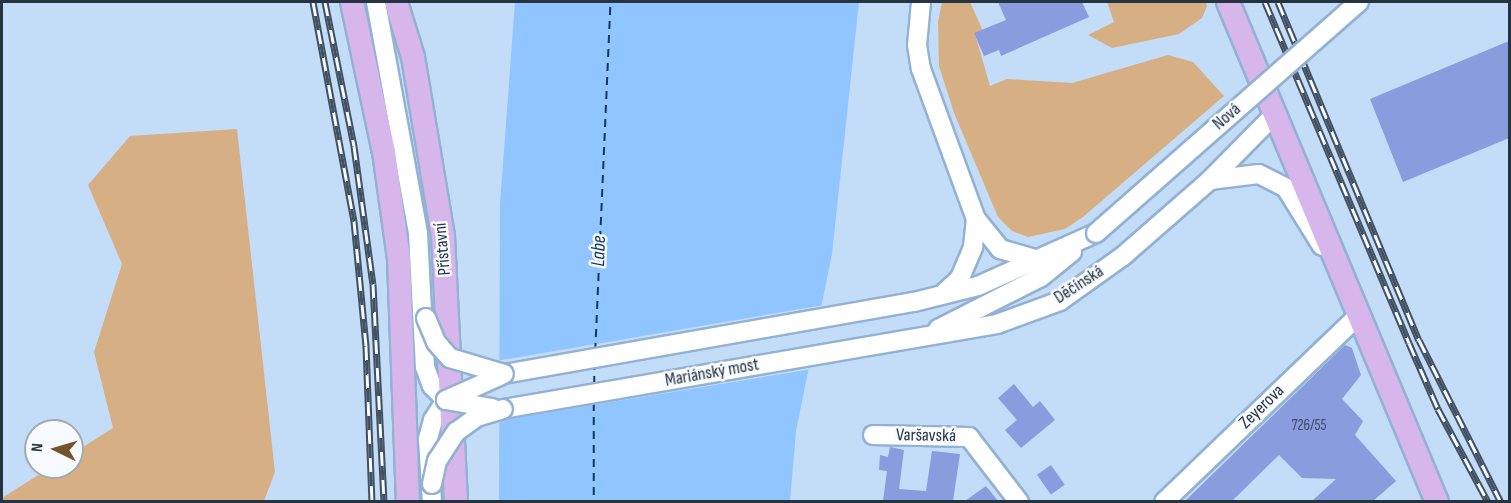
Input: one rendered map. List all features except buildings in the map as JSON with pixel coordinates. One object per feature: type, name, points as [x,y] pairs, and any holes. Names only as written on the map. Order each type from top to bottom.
[{"type":"main road","points":[[352,2],[384,152],[399,259],[408,501]]},
{"type":"main road","name":"Přístavní","points":[[396,2],[413,57],[443,236],[456,501]]},
{"type":"main road","points":[[1230,4],[1437,501]]},
{"type":"street","name":"Přístavní","points":[[370,2],[388,59]]},
{"type":"street","name":"Přístavní","points":[[375,2],[388,59],[418,234],[426,318]]},
{"type":"street","points":[[921,2],[917,45],[921,69],[975,219],[1000,249],[1038,260]]},
{"type":"street","name":"Nová","points":[[920,338],[1041,277],[1096,233],[1359,2]]},
{"type":"street","name":"Děčínská","points":[[920,338],[997,324],[1060,301],[1123,256],[1210,180],[1275,114]]},
{"type":"street","points":[[1210,180],[1259,174],[1286,188],[1352,293]]},
{"type":"street","points":[[941,295],[960,278],[973,247],[975,219]]},
{"type":"street","name":"Nová","points":[[914,302],[978,286],[1096,233]]},
{"type":"street","name":"Mariánský most","points":[[432,493],[428,439],[433,420],[446,400],[455,392],[504,374],[914,302]]},
{"type":"street","name":"Zeyerova","points":[[1164,501],[1360,314]]},
{"type":"street","points":[[426,318],[427,376],[446,400]]},
{"type":"street","name":"Mariánský most","points":[[426,318],[436,342],[450,358],[504,374]]},
{"type":"street","name":"Mariánský most","points":[[432,493],[437,462],[456,432],[477,417],[503,409],[920,338]]},
{"type":"street","name":"Mariánský most","points":[[446,400],[503,409]]},
{"type":"street","name":"Varšavská","points":[[873,435],[969,437],[1019,501]]},
{"type":"shaded area","points":[[942,2],[970,2],[983,31],[975,34],[990,86],[1007,79],[1072,83],[1168,55],[1193,62],[1224,96],[1083,217],[1065,229],[1028,237],[1012,231],[998,217],[954,113],[939,66],[938,22]]},
{"type":"shaded area","points":[[1107,2],[1206,2],[1207,6],[1202,18],[1179,34],[1112,48],[1088,35],[1114,22]]},
{"type":"shaded area","points":[[237,129],[275,472],[264,501],[2,501],[2,498],[32,479],[84,479],[84,446],[113,428],[94,352],[122,264],[88,185],[130,136]]},
{"type":"water","name":"Labe","points":[[515,2],[859,2],[832,254],[796,431],[790,501],[499,502],[500,205]]},
{"type":"pier","points":[[824,305],[812,369],[496,421],[499,396],[496,361]]},
{"type":"ferry route","points":[[595,351],[610,2]]},
{"type":"ferry route","points":[[594,367],[594,384]]},
{"type":"ferry route","points":[[594,403],[594,502]]},
{"type":"railway","points":[[313,2],[354,221],[366,346],[372,502]]},
{"type":"railway","points":[[325,2],[354,146],[373,284],[384,502]]},
{"type":"railway","points":[[1265,2],[1438,409],[1488,502]]},
{"type":"railway","points":[[1278,2],[1419,340],[1501,502]]}]
